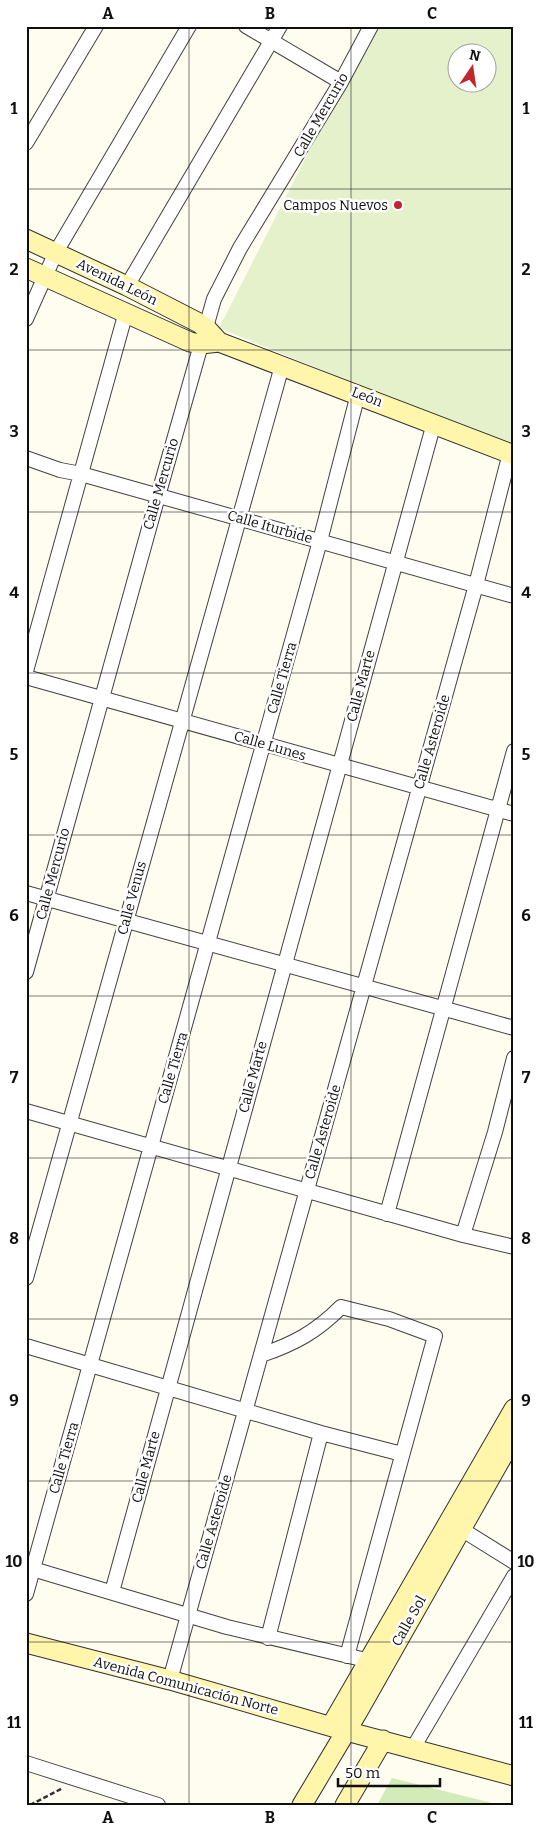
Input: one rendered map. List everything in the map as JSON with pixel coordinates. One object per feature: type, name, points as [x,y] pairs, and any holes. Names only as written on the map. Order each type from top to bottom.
[{"type":"street","points":[[26,143],[96,26]]},
{"type":"street","points":[[26,319],[56,252],[188,26]]},
{"type":"street","points":[[246,26],[341,82]]},
{"type":"street","points":[[127,286],[280,26]]},
{"type":"street","name":"Calle Mercurio","points":[[26,972],[158,496],[209,338],[214,299],[226,273],[341,82],[370,26]]},
{"type":"street","name":"Avenida León","points":[[26,239],[127,286],[209,338]]},
{"type":"street","name":"Avenida León","points":[[26,268],[190,342],[209,338]]},
{"type":"street","points":[[26,671],[126,312]]},
{"type":"street","name":"León","points":[[209,338],[512,454]]},
{"type":"street","name":"Calle Venus","points":[[26,1278],[282,366]]},
{"type":"street","name":"Calle Tierra","points":[[26,1594],[30,1568],[90,1364],[208,944],[320,541],[358,394]]},
{"type":"street","name":"Calle Marte","points":[[112,1592],[434,423]]},
{"type":"street","name":"Calle Asteroide","points":[[170,1680],[512,454]]},
{"type":"street","name":"Calle Iturbide","points":[[26,458],[60,470],[81,474],[514,596]]},
{"type":"street","name":"Calle Lunes","points":[[26,677],[514,814]]},
{"type":"street","points":[[388,1214],[514,751]]},
{"type":"street","points":[[26,893],[514,1028]]},
{"type":"street","points":[[463,1235],[495,1132],[514,1058]]},
{"type":"street","points":[[26,1111],[463,1235],[514,1247]]},
{"type":"street","points":[[261,1355],[295,1343],[312,1333],[341,1307],[389,1319],[435,1336],[347,1656]]},
{"type":"street","points":[[26,1346],[321,1433],[402,1454]]},
{"type":"street","name":"Calle Sol","points":[[302,1805],[370,1661],[514,1409]]},
{"type":"street","points":[[268,1638],[321,1433]]},
{"type":"street","name":"Calle Sol","points":[[338,1728],[461,1529],[514,1436]]},
{"type":"street","points":[[461,1529],[514,1562]]},
{"type":"street","points":[[30,1568],[268,1638],[370,1661]]},
{"type":"street","points":[[413,1748],[514,1576]]},
{"type":"street","name":"Avenida Comunicación Norte","points":[[26,1643],[170,1680],[514,1776]]},
{"type":"street","points":[[345,1805],[383,1740]]},
{"type":"street","points":[[26,1763],[158,1805]]},
{"type":"path","points":[[30,1805],[80,1780]]},
{"type":"green space","name":"Campos Nuevos","points":[[373,26],[514,26],[514,448],[219,328]]},
{"type":"green space","points":[[392,1778],[500,1805],[377,1805]]},
{"type":"place","name":"Campos Nuevos","points":[[398,205]]}]
